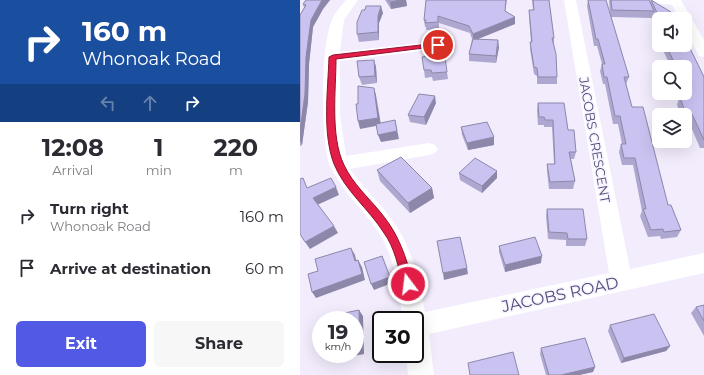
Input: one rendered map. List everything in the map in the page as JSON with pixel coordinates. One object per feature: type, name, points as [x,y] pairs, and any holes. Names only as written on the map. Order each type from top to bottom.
[{"type":"street","points":[[352,0],[338,19],[333,57],[333,142],[338,164],[350,184],[377,215],[388,230],[398,249],[407,278],[413,311]]},
{"type":"street","name":"JACOBS CRESCENT","points":[[570,0],[621,281]]},
{"type":"street","points":[[656,0],[676,3],[704,53]]},
{"type":"street","points":[[333,57],[438,45]]},
{"type":"street","points":[[338,164],[429,148]]},
{"type":"street","name":"JACOBS ROAD","points":[[424,320],[704,263]]},
{"type":"street","points":[[420,363],[421,375]]},
{"type":"building","points":[[306,0],[322,0],[311,20],[306,57],[305,94],[300,130],[300,15],[306,5],[303,4]]},
{"type":"building","points":[[388,0],[401,0],[390,2]]},
{"type":"building","points":[[426,0],[506,0],[505,11],[515,17],[473,34],[469,26],[438,16],[438,22],[425,23]]},
{"type":"building","points":[[533,0],[549,0],[554,38],[552,38],[556,54],[557,77],[538,77],[537,68],[534,67],[530,42],[532,42],[529,10],[534,10]]},
{"type":"building","points":[[588,0],[606,0],[629,77],[624,77],[632,107],[643,107],[652,142],[652,148],[653,148],[668,205],[671,205],[681,230],[664,232],[663,229],[651,230],[643,209],[646,209],[635,158],[624,158],[621,144],[626,144],[620,116],[615,116],[607,77],[604,77],[602,64],[605,64],[598,39],[596,39]]},
{"type":"building","points":[[611,0],[649,0],[654,11],[612,10]]},
{"type":"building","points":[[651,0],[671,12],[657,12]]},
{"type":"building","points":[[366,6],[381,6],[378,16],[378,32],[357,34],[357,22],[362,10],[365,10]]},
{"type":"building","points":[[473,39],[498,40],[496,56],[469,54]]},
{"type":"building","points":[[669,52],[692,52],[704,77],[704,140],[692,114],[692,108],[684,108],[681,100],[692,100],[692,60],[673,60]]},
{"type":"building","points":[[437,55],[437,58],[445,57],[447,72],[432,73],[431,70],[424,70],[422,57]]},
{"type":"building","points":[[374,60],[375,76],[359,77],[357,61]]},
{"type":"building","points":[[358,86],[374,88],[378,118],[358,121],[356,104],[358,104]]},
{"type":"building","points":[[419,94],[435,96],[424,117],[408,115]]},
{"type":"building","points":[[538,103],[564,103],[568,130],[574,130],[576,152],[569,152],[575,181],[550,182],[547,164],[555,164],[553,120],[545,120],[544,117],[539,117]]},
{"type":"building","points":[[395,120],[397,131],[378,135],[376,124]]},
{"type":"building","points":[[487,122],[494,137],[467,143],[461,127]]},
{"type":"building","points":[[401,157],[432,188],[408,203],[377,170]]},
{"type":"building","points":[[475,158],[497,171],[482,186],[459,173]]},
{"type":"building","points":[[303,178],[307,188],[331,178],[336,187],[313,198],[334,226],[305,242],[300,234],[300,179]]},
{"type":"building","points":[[547,209],[583,209],[587,239],[568,239],[567,233],[549,232]]},
{"type":"building","points":[[460,237],[467,268],[443,273],[437,241]]},
{"type":"building","points":[[535,237],[542,256],[505,265],[499,246]]},
{"type":"building","points":[[351,248],[355,261],[358,260],[362,274],[312,292],[308,274],[318,271],[315,259]]},
{"type":"building","points":[[382,256],[390,277],[371,284],[364,262]]},
{"type":"building","points":[[704,305],[704,321],[696,307]]},
{"type":"building","points":[[654,314],[670,346],[624,358],[610,325]]},
{"type":"building","points":[[585,338],[595,367],[561,375],[549,375],[541,348]]},
{"type":"building","points":[[513,352],[519,375],[470,375],[468,363]]},
{"type":"route","points":[[408,284],[398,249],[388,230],[350,184],[338,164],[333,142],[333,57],[438,45]]}]
